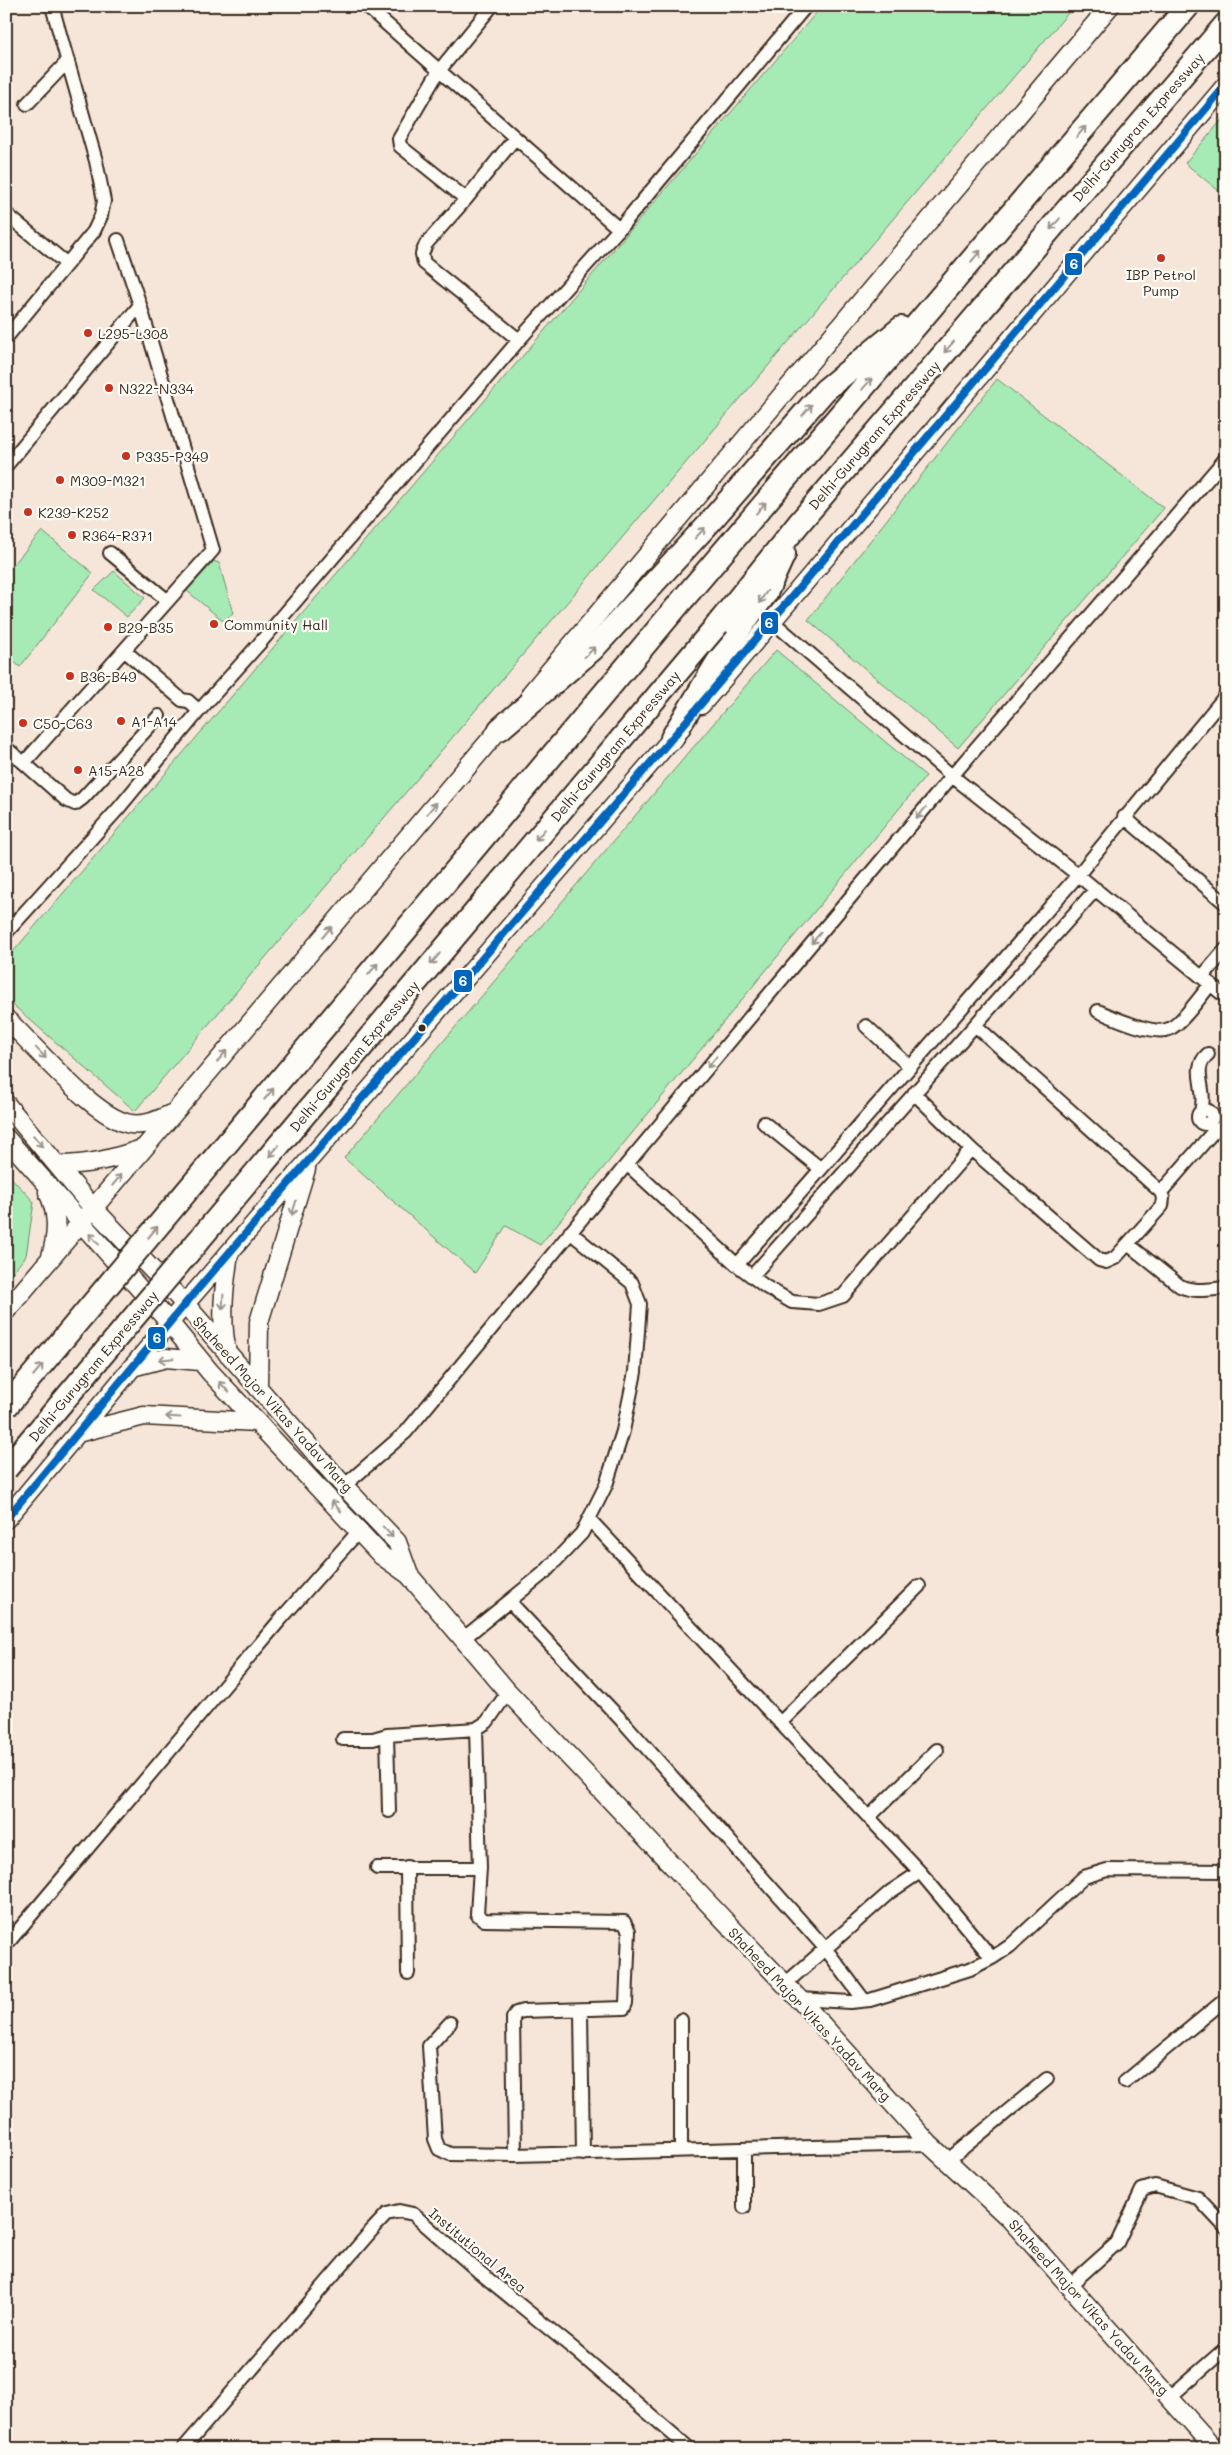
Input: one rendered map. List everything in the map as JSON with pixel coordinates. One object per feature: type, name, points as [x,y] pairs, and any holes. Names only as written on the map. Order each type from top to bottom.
[{"type":"highway","points":[[6,1407],[684,598],[1188,6]]},
{"type":"highway","name":"Delhi-Gurugram Expressway","points":[[6,1469],[718,624],[800,522],[1226,24]]},
{"type":"highway","points":[[1189,68],[1226,42]]},
{"type":"highway","points":[[500,729],[592,650],[709,523],[825,390],[944,293]]},
{"type":"highway","points":[[672,738],[728,643],[766,593],[800,522]]},
{"type":"main road","points":[[6,1310],[500,729],[1110,6]]},
{"type":"main road","points":[[6,1520],[184,1304],[672,738],[1226,85]]},
{"type":"main road","points":[[6,1019],[81,1093],[110,1116],[130,1124],[143,1125],[174,1113]]},
{"type":"main road","name":"Shaheed Major Vikas Yadav Marg","points":[[6,1104],[94,1208],[184,1304],[344,1486],[397,1542],[409,1575]]},
{"type":"main road","name":"Shaheed Major Vikas Yadav Marg","points":[[6,1138],[169,1322],[200,1360],[257,1422],[382,1556],[409,1575],[508,1692],[799,1999],[929,2144],[1010,2219],[1215,2449]]},
{"type":"main road","points":[[58,1165],[107,1162],[143,1149]]},
{"type":"main road","points":[[258,1388],[259,1322],[308,1161]]},
{"type":"main road","points":[[44,1182],[54,1204],[56,1218],[56,1239],[50,1259]]},
{"type":"main road","points":[[227,1354],[223,1334],[222,1304],[229,1253]]},
{"type":"main road","points":[[132,1367],[166,1358],[200,1360]]},
{"type":"main road","points":[[76,1433],[144,1416],[257,1422]]},
{"type":"street","points":[[6,338],[94,231],[101,216],[104,201],[96,161],[52,6]]},
{"type":"street","points":[[366,6],[438,72],[619,228]]},
{"type":"street","points":[[466,199],[400,146],[399,139],[438,72],[492,6]]},
{"type":"street","points":[[6,933],[118,809],[199,710],[259,644],[518,340],[619,228],[806,6]]},
{"type":"street","points":[[27,104],[68,61]]},
{"type":"street","points":[[515,138],[466,199],[426,244],[422,254],[424,263],[518,340]]},
{"type":"street","points":[[6,214],[67,264]]},
{"type":"street","points":[[24,763],[213,550],[140,305],[118,240]]},
{"type":"street","points":[[6,466],[140,305]]},
{"type":"street","points":[[344,1486],[406,1432],[626,1164],[952,776],[1226,458]]},
{"type":"street","points":[[110,553],[168,600]]},
{"type":"street","points":[[772,621],[952,776],[1096,889],[1226,997]]},
{"type":"street","points":[[127,648],[182,700],[199,710]]},
{"type":"street","points":[[738,1265],[1078,875],[1226,695]]},
{"type":"street","points":[[6,748],[66,800],[75,804],[83,798],[159,716]]},
{"type":"street","points":[[1124,817],[1226,904]]},
{"type":"street","points":[[752,1276],[1096,889]]},
{"type":"street","points":[[1098,1011],[1133,1024],[1169,1030],[1180,1020],[1206,980],[1221,962],[1226,950]]},
{"type":"street","points":[[914,1093],[971,1149],[1099,1260],[1106,1262],[1114,1258],[1128,1244],[1162,1206],[1164,1198],[1161,1192],[975,1025]]},
{"type":"street","points":[[866,1026],[910,1067]]},
{"type":"street","points":[[1208,1054],[1202,1059],[1199,1069],[1204,1097],[1202,1111],[1198,1115],[1198,1120],[1206,1124],[1218,1125]]},
{"type":"street","points":[[764,1123],[821,1170]]},
{"type":"street","points":[[1161,1192],[1218,1125]]},
{"type":"street","points":[[626,1164],[752,1276],[792,1302],[819,1304],[843,1296],[971,1149]]},
{"type":"street","points":[[464,1638],[545,1572],[582,1533],[606,1485],[623,1431],[635,1372],[640,1304],[632,1283],[570,1232]]},
{"type":"street","points":[[1128,1244],[1187,1290],[1226,1288]]},
{"type":"street","points":[[590,1520],[920,1872],[992,1958]]},
{"type":"street","points":[[6,1946],[280,1620],[359,1531]]},
{"type":"street","points":[[780,1723],[919,1586]]},
{"type":"street","points":[[510,1602],[627,1726],[825,1948],[864,2000]]},
{"type":"street","points":[[343,1739],[373,1739],[387,1735],[476,1729],[487,1722],[508,1692]]},
{"type":"street","points":[[476,1729],[480,1868],[477,1914],[484,1920],[624,1922],[628,1926],[626,2003],[624,2008],[523,2011],[516,2013],[513,2018],[515,2156]]},
{"type":"street","points":[[387,1735],[389,1811]]},
{"type":"street","points":[[869,1817],[936,1750]]},
{"type":"street","points":[[407,1867],[408,1973]]},
{"type":"street","points":[[377,1868],[480,1868]]},
{"type":"street","points":[[799,1999],[850,2002],[864,2000],[970,1969],[1010,1946],[1084,1878],[1107,1870],[1226,1871]]},
{"type":"street","points":[[785,1984],[890,1892],[920,1872]]},
{"type":"street","points":[[1125,2082],[1226,1999]]},
{"type":"street","points":[[581,2010],[583,2154]]},
{"type":"street","points":[[681,2020],[681,2151]]},
{"type":"street","points":[[450,2023],[429,2046],[435,2139],[439,2149],[450,2154],[515,2156],[929,2144]]},
{"type":"street","points":[[948,2161],[1047,2079]]},
{"type":"street","points":[[744,2149],[744,2207]]},
{"type":"street","points":[[1070,2285],[1117,2244],[1142,2190],[1155,2186],[1198,2198],[1226,2228]]},
{"type":"street","name":"Institutional Area","points":[[183,2449],[372,2230],[387,2214],[399,2211],[413,2214],[690,2449]]},
{"type":"street","points":[[1170,2397],[1226,2348]]},
{"type":"green space","points":[[822,6],[1074,6],[135,1111],[6,999],[6,960]]},
{"type":"green space","points":[[1226,115],[1226,197],[1185,163]]},
{"type":"green space","points":[[997,379],[1164,508],[958,748],[808,620]]},
{"type":"green space","points":[[42,531],[93,573],[20,667],[6,655],[6,573]]},
{"type":"green space","points":[[214,561],[219,563],[233,613],[223,621],[187,591]]},
{"type":"green space","points":[[114,571],[145,598],[127,617],[94,590]]},
{"type":"green space","points":[[776,650],[926,776],[540,1245],[506,1226],[475,1273],[344,1158]]},
{"type":"green space","points":[[6,1172],[34,1202],[26,1256],[6,1280]]},
{"type":"transit line","name":"6","points":[[6,1519],[185,1304],[672,738],[1226,85]]},
{"type":"place","name":"IBP Petrol Pump","points":[[1161,258]]},
{"type":"place","name":"L295-L308","points":[[88,333]]},
{"type":"place","name":"N322-N334","points":[[109,388]]},
{"type":"place","name":"P335-P349","points":[[126,456]]},
{"type":"place","name":"M309-M321","points":[[60,480]]},
{"type":"place","name":"K239-K252","points":[[28,512]]},
{"type":"place","name":"R364-R371","points":[[72,535]]},
{"type":"place","name":"Community Hall","points":[[214,624]]},
{"type":"place","name":"B29-B35","points":[[108,627]]},
{"type":"place","name":"B36-B49","points":[[70,676]]},
{"type":"place","name":"A1-A14","points":[[121,721]]},
{"type":"place","name":"C50-C63","points":[[23,723]]},
{"type":"place","name":"A15-A28","points":[[78,770]]}]
